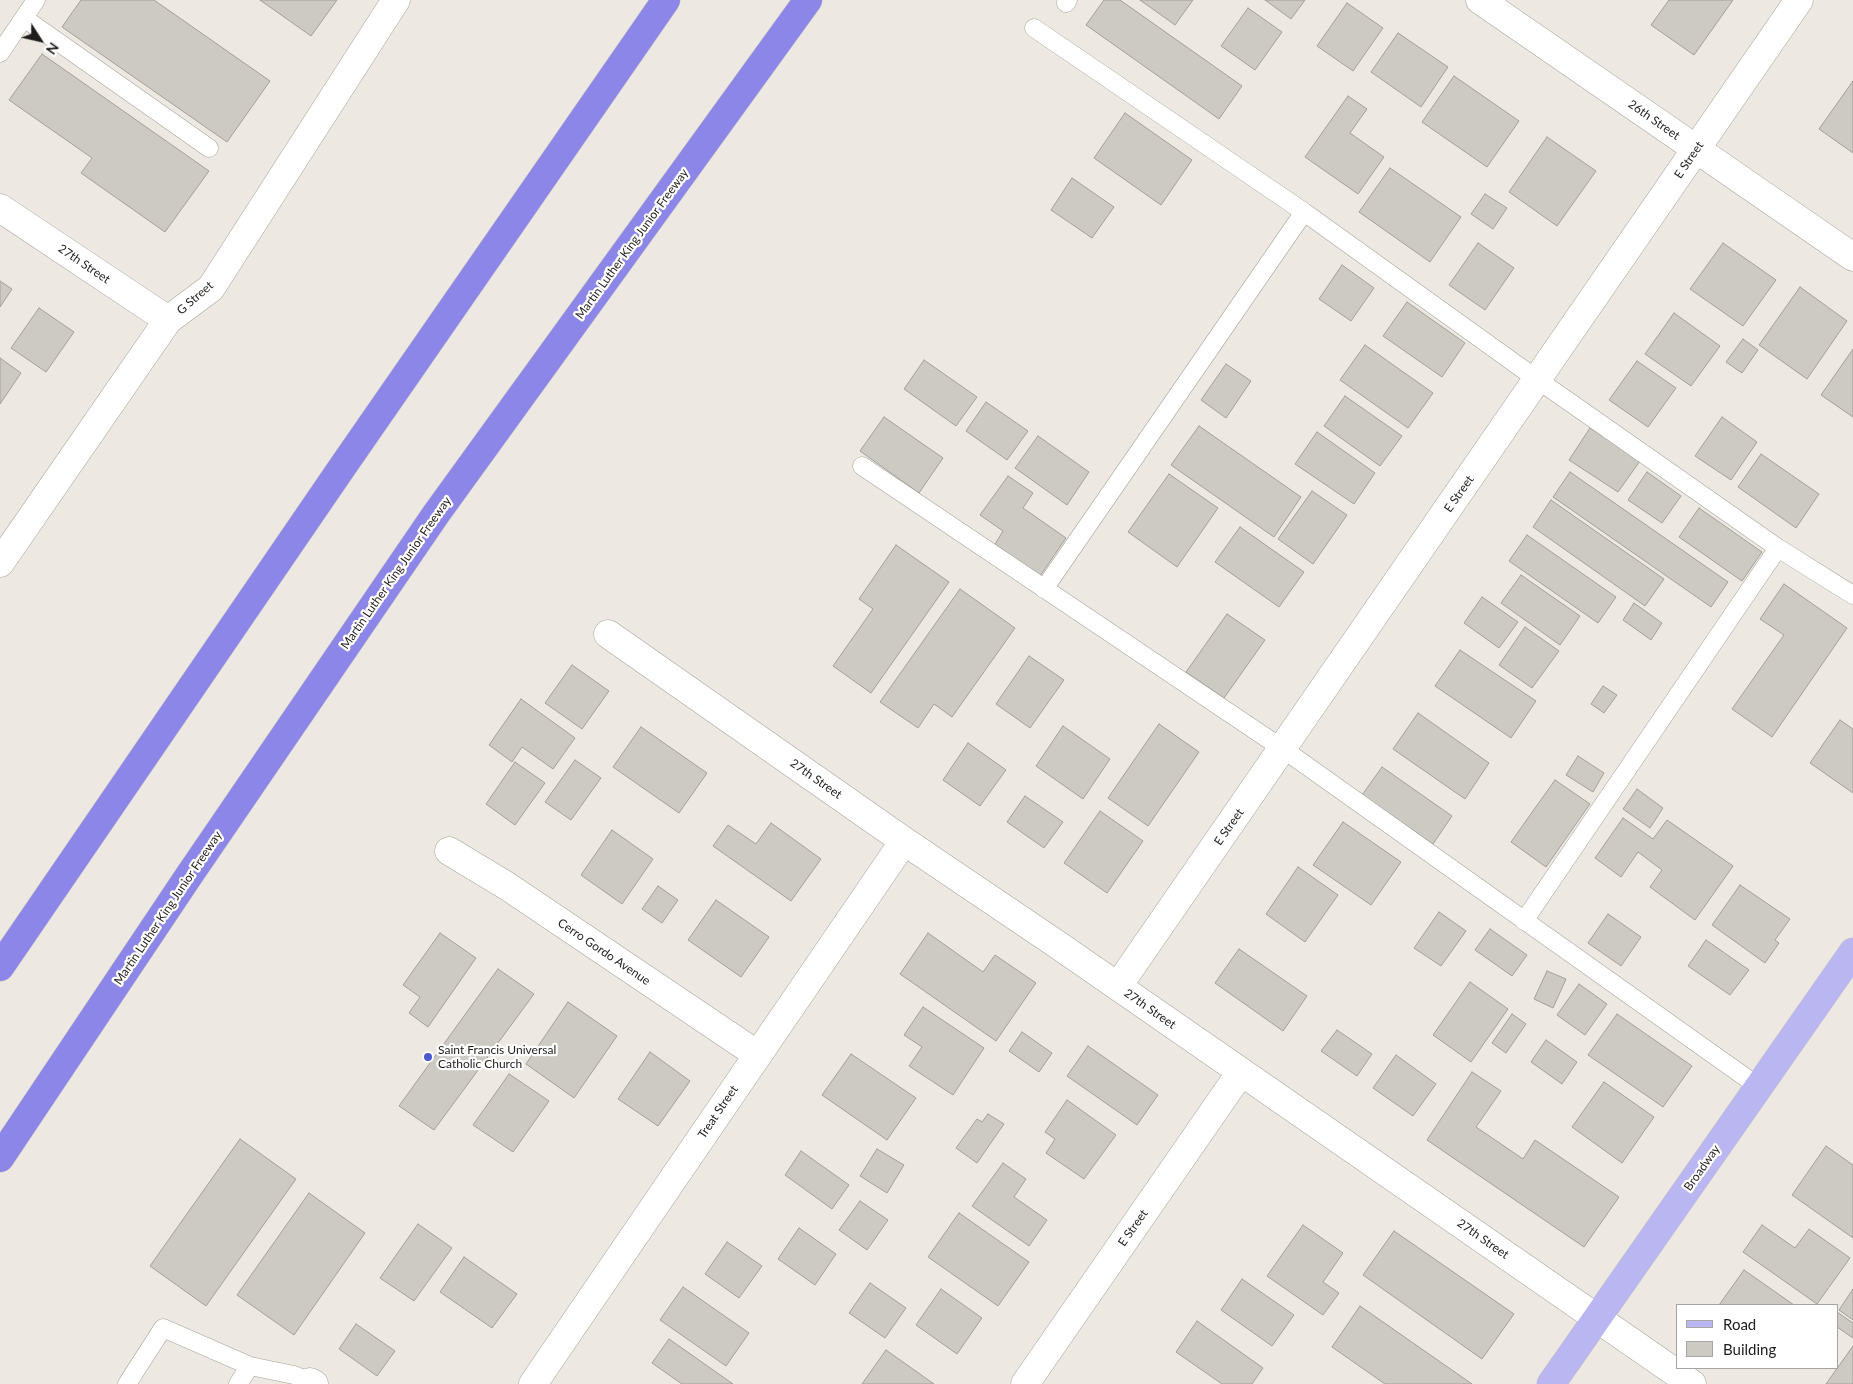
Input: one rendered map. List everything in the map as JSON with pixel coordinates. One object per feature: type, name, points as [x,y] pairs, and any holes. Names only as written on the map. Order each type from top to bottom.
[{"type":"highway","points":[[0,967],[343,466],[666,0]]},
{"type":"highway","name":"Martin Luther King Junior Freeway","points":[[0,1158],[188,877],[436,514],[808,0]]},
{"type":"highway","points":[[0,1176],[54,1078]]},
{"type":"main road","name":"Broadway","points":[[1552,1384],[1853,952]]},
{"type":"street","name":"G Street","points":[[0,563],[168,320],[211,288],[396,0]]},
{"type":"street","name":"26th Street","points":[[1480,0],[1853,257]]},
{"type":"street","name":"E Street","points":[[1118,986],[1799,0]]},
{"type":"street","name":"27th Street","points":[[0,208],[168,320]]},
{"type":"street","name":"27th Street","points":[[608,634],[904,841],[1118,986],[1692,1384]]},
{"type":"street","name":"Treat Street","points":[[533,1384],[904,841]]},
{"type":"street","name":"Cerro Gordo Avenue","points":[[449,851],[507,886],[758,1055]]},
{"type":"street","name":"E Street","points":[[1025,1384],[1241,1072]]},
{"type":"lane","points":[[0,53],[36,0]]},
{"type":"lane","points":[[24,18],[209,148]]},
{"type":"lane","points":[[1034,28],[1304,212],[1538,380],[1778,548],[1853,595]]},
{"type":"lane","points":[[1044,589],[1304,212]]},
{"type":"lane","points":[[862,466],[1282,749],[1759,1087]]},
{"type":"lane","points":[[1524,921],[1778,548]]},
{"type":"lane","points":[[127,1384],[163,1328],[250,1366],[294,1375],[312,1383]]},
{"type":"lane","points":[[238,1384],[250,1366]]},
{"type":"building","points":[[81,0],[154,0],[270,81],[227,142],[62,27]]},
{"type":"building","points":[[260,0],[337,0],[311,36]]},
{"type":"building","points":[[1104,0],[1120,0],[1242,86],[1219,119],[1086,25]]},
{"type":"building","points":[[1140,0],[1193,0],[1175,25]]},
{"type":"building","points":[[1265,0],[1305,0],[1291,19]]},
{"type":"building","points":[[1669,0],[1733,0],[1694,55],[1651,25]]},
{"type":"building","points":[[1347,3],[1383,28],[1353,71],[1317,46]]},
{"type":"building","points":[[1248,8],[1282,32],[1255,70],[1221,46]]},
{"type":"building","points":[[1398,33],[1448,67],[1421,107],[1371,72]]},
{"type":"building","points":[[42,54],[209,171],[165,232],[81,173],[92,158],[9,100]]},
{"type":"building","points":[[1454,76],[1519,121],[1487,167],[1422,122]]},
{"type":"building","points":[[1853,81],[1853,153],[1819,129]]},
{"type":"building","points":[[1348,96],[1367,109],[1350,133],[1384,157],[1358,194],[1305,157]]},
{"type":"building","points":[[1125,113],[1192,160],[1161,205],[1094,158]]},
{"type":"building","points":[[1547,137],[1596,171],[1557,226],[1509,192]]},
{"type":"building","points":[[1390,168],[1461,217],[1430,262],[1359,212]]},
{"type":"building","points":[[1072,178],[1114,207],[1092,238],[1051,210]]},
{"type":"building","points":[[1485,194],[1507,208],[1493,229],[1471,214]]},
{"type":"building","points":[[1478,243],[1514,268],[1485,310],[1449,285]]},
{"type":"building","points":[[1723,243],[1776,280],[1743,326],[1690,289]]},
{"type":"building","points":[[1342,265],[1374,288],[1351,321],[1319,299]]},
{"type":"building","points":[[0,281],[12,289],[0,307]]},
{"type":"building","points":[[1800,287],[1847,321],[1807,379],[1759,345]]},
{"type":"building","points":[[1407,302],[1465,343],[1442,377],[1383,336]]},
{"type":"building","points":[[39,308],[74,332],[46,372],[11,348]]},
{"type":"building","points":[[1674,313],[1720,346],[1691,386],[1645,354]]},
{"type":"building","points":[[1743,339],[1758,350],[1742,373],[1726,362]]},
{"type":"building","points":[[1365,345],[1433,393],[1408,428],[1340,380]]},
{"type":"building","points":[[1853,349],[1853,417],[1821,395]]},
{"type":"building","points":[[0,358],[21,373],[0,404]]},
{"type":"building","points":[[924,360],[977,397],[956,426],[904,389]]},
{"type":"building","points":[[1637,361],[1676,388],[1648,427],[1609,400]]},
{"type":"building","points":[[1226,364],[1251,381],[1226,418],[1201,400]]},
{"type":"building","points":[[1345,396],[1402,436],[1380,466],[1324,426]]},
{"type":"building","points":[[986,402],[1028,431],[1007,460],[966,431]]},
{"type":"building","points":[[884,417],[943,458],[919,493],[860,451]]},
{"type":"building","points":[[1722,417],[1757,442],[1731,480],[1695,456]]},
{"type":"building","points":[[1199,426],[1301,497],[1274,537],[1171,465]]},
{"type":"building","points":[[1590,428],[1640,461],[1618,492],[1569,460]]},
{"type":"building","points":[[1317,432],[1375,473],[1354,504],[1295,464]]},
{"type":"building","points":[[1038,436],[1089,472],[1067,505],[1015,468]]},
{"type":"building","points":[[1761,454],[1819,494],[1796,528],[1738,487]]},
{"type":"building","points":[[1570,472],[1728,582],[1711,607],[1553,497]]},
{"type":"building","points":[[1647,472],[1681,496],[1662,523],[1628,500]]},
{"type":"building","points":[[1169,474],[1218,508],[1177,567],[1128,532]]},
{"type":"building","points":[[1008,476],[1033,493],[1023,508],[1066,538],[1040,576],[995,544],[1003,531],[980,515]]},
{"type":"building","points":[[1312,491],[1347,515],[1313,564],[1278,539]]},
{"type":"building","points":[[1551,500],[1664,579],[1645,606],[1533,527]]},
{"type":"building","points":[[1699,508],[1762,552],[1742,581],[1679,537]]},
{"type":"building","points":[[1240,527],[1304,572],[1279,607],[1215,562]]},
{"type":"building","points":[[1527,535],[1616,597],[1598,623],[1509,561]]},
{"type":"building","points":[[896,545],[949,582],[871,693],[833,666],[873,609],[859,599]]},
{"type":"building","points":[[1521,575],[1580,616],[1560,645],[1501,603]]},
{"type":"building","points":[[1784,584],[1847,628],[1772,737],[1732,709],[1784,635],[1760,619]]},
{"type":"building","points":[[960,589],[1015,628],[952,717],[934,704],[918,728],[880,702]]},
{"type":"building","points":[[1482,597],[1518,622],[1499,648],[1464,623]]},
{"type":"building","points":[[1634,603],[1662,623],[1651,640],[1623,620]]},
{"type":"building","points":[[1227,614],[1265,640],[1224,698],[1186,672]]},
{"type":"building","points":[[1525,627],[1559,651],[1532,688],[1499,665]]},
{"type":"building","points":[[1460,650],[1536,701],[1511,738],[1435,686]]},
{"type":"building","points":[[1029,656],[1064,680],[1030,728],[996,704]]},
{"type":"building","points":[[572,665],[609,691],[582,729],[545,703]]},
{"type":"building","points":[[1603,686],[1617,695],[1604,713],[1591,704]]},
{"type":"building","points":[[521,699],[575,738],[553,769],[522,747],[512,762],[489,745]]},
{"type":"building","points":[[1418,713],[1489,763],[1465,799],[1393,749]]},
{"type":"building","points":[[1840,720],[1853,729],[1853,793],[1810,763]]},
{"type":"building","points":[[1159,724],[1199,752],[1148,826],[1108,798]]},
{"type":"building","points":[[1063,726],[1110,759],[1083,799],[1036,766]]},
{"type":"building","points":[[641,727],[707,773],[679,813],[613,767]]},
{"type":"building","points":[[968,743],[1006,770],[980,806],[943,780]]},
{"type":"building","points":[[1578,756],[1604,773],[1593,792],[1566,775]]},
{"type":"building","points":[[575,760],[601,778],[571,820],[545,802]]},
{"type":"building","points":[[515,762],[545,783],[515,825],[486,804]]},
{"type":"building","points":[[1382,767],[1452,816],[1433,844],[1362,795]]},
{"type":"building","points":[[1555,780],[1590,804],[1546,867],[1511,842]]},
{"type":"building","points":[[1637,789],[1663,808],[1650,828],[1623,809]]},
{"type":"building","points":[[1025,796],[1063,822],[1044,848],[1007,822]]},
{"type":"building","points":[[1100,811],[1143,841],[1107,893],[1064,863]]},
{"type":"building","points":[[1623,818],[1653,839],[1667,820],[1733,866],[1695,920],[1650,887],[1662,870],[1638,852],[1621,877],[1595,858]]},
{"type":"building","points":[[1343,822],[1401,862],[1371,905],[1313,865]]},
{"type":"building","points":[[771,823],[821,859],[791,901],[713,846],[728,825],[756,844]]},
{"type":"building","points":[[612,830],[653,859],[622,904],[581,875]]},
{"type":"building","points":[[1298,867],[1338,895],[1305,942],[1266,914]]},
{"type":"building","points":[[1740,885],[1790,919],[1775,940],[1779,943],[1765,963],[1712,925]]},
{"type":"building","points":[[658,886],[678,900],[662,923],[642,909]]},
{"type":"building","points":[[716,900],[769,937],[741,977],[688,940]]},
{"type":"building","points":[[1439,912],[1466,931],[1441,966],[1414,948]]},
{"type":"building","points":[[1608,914],[1641,937],[1621,966],[1588,943]]},
{"type":"building","points":[[1490,929],[1527,955],[1512,976],[1475,950]]},
{"type":"building","points":[[440,933],[476,958],[428,1027],[409,1013],[420,997],[403,985]]},
{"type":"building","points":[[928,933],[983,972],[995,955],[1036,983],[996,1041],[900,974]]},
{"type":"building","points":[[1706,940],[1749,970],[1730,995],[1688,966]]},
{"type":"building","points":[[1239,949],[1307,996],[1283,1031],[1215,983]]},
{"type":"building","points":[[498,969],[534,994],[434,1130],[399,1106]]},
{"type":"building","points":[[1547,971],[1566,979],[1553,1008],[1534,999]]},
{"type":"building","points":[[1470,982],[1508,1009],[1471,1062],[1433,1035]]},
{"type":"building","points":[[1579,984],[1607,1004],[1585,1035],[1557,1015]]},
{"type":"building","points":[[568,1002],[617,1036],[574,1098],[526,1064]]},
{"type":"building","points":[[923,1007],[984,1048],[953,1095],[909,1066],[922,1047],[904,1035]]},
{"type":"building","points":[[1512,1014],[1526,1024],[1506,1053],[1492,1043]]},
{"type":"building","points":[[1617,1014],[1692,1066],[1663,1107],[1588,1055]]},
{"type":"building","points":[[1337,1030],[1372,1054],[1357,1076],[1321,1051]]},
{"type":"building","points":[[1022,1032],[1052,1053],[1039,1072],[1009,1051]]},
{"type":"building","points":[[1546,1040],[1577,1062],[1562,1084],[1531,1062]]},
{"type":"building","points":[[1088,1046],[1158,1095],[1137,1125],[1067,1076]]},
{"type":"building","points":[[650,1052],[690,1081],[658,1126],[618,1099]]},
{"type":"building","points":[[851,1054],[916,1098],[887,1140],[822,1095]]},
{"type":"building","points":[[1396,1055],[1436,1084],[1413,1116],[1373,1088]]},
{"type":"building","points":[[1472,1072],[1501,1091],[1476,1127],[1523,1159],[1535,1140],[1619,1197],[1584,1247],[1427,1140]]},
{"type":"building","points":[[509,1074],[549,1101],[513,1152],[473,1125]]},
{"type":"building","points":[[1604,1082],[1654,1117],[1622,1163],[1572,1127]]},
{"type":"building","points":[[1067,1100],[1116,1135],[1084,1179],[1046,1153],[1055,1139],[1045,1132]]},
{"type":"building","points":[[988,1114],[1004,1124],[977,1163],[956,1148],[977,1119],[982,1122]]},
{"type":"building","points":[[240,1139],[296,1179],[206,1306],[150,1266]]},
{"type":"building","points":[[1826,1146],[1853,1165],[1853,1238],[1792,1195]]},
{"type":"building","points":[[877,1149],[904,1165],[887,1193],[860,1176]]},
{"type":"building","points":[[801,1151],[849,1185],[832,1209],[785,1175]]},
{"type":"building","points":[[1003,1163],[1026,1179],[1014,1197],[1047,1220],[1029,1246],[972,1206]]},
{"type":"building","points":[[309,1193],[365,1233],[294,1335],[237,1295]]},
{"type":"building","points":[[860,1201],[888,1220],[867,1250],[839,1230]]},
{"type":"building","points":[[959,1213],[1029,1262],[998,1306],[928,1257]]},
{"type":"building","points":[[418,1224],[452,1248],[414,1301],[380,1278]]},
{"type":"building","points":[[1303,1225],[1343,1253],[1323,1282],[1339,1293],[1323,1315],[1267,1276]]},
{"type":"building","points":[[1762,1225],[1795,1248],[1809,1229],[1850,1258],[1817,1304],[1743,1252]]},
{"type":"building","points":[[799,1228],[836,1254],[815,1285],[778,1259]]},
{"type":"building","points":[[1394,1231],[1514,1314],[1482,1359],[1363,1275]]},
{"type":"building","points":[[727,1242],[762,1266],[739,1298],[705,1274]]},
{"type":"building","points":[[464,1257],[517,1294],[492,1328],[440,1292]]},
{"type":"building","points":[[1744,1270],[1793,1304],[1720,1304]]},
{"type":"building","points":[[1242,1279],[1294,1315],[1272,1346],[1221,1310]]},
{"type":"building","points":[[870,1283],[906,1308],[885,1338],[849,1313]]},
{"type":"building","points":[[683,1287],[749,1333],[726,1366],[660,1320]]},
{"type":"building","points":[[941,1289],[982,1318],[957,1354],[916,1325]]},
{"type":"building","points":[[1853,1289],[1853,1320],[1839,1310]]},
{"type":"building","points":[[1360,1306],[1472,1384],[1385,1384],[1332,1347]]},
{"type":"building","points":[[1838,1313],[1853,1323],[1853,1338],[1838,1328]]},
{"type":"building","points":[[1197,1321],[1263,1368],[1252,1384],[1222,1384],[1176,1352]]},
{"type":"building","points":[[356,1324],[395,1351],[377,1376],[339,1349]]},
{"type":"building","points":[[669,1339],[733,1384],[682,1384],[652,1363]]},
{"type":"building","points":[[1853,1346],[1853,1384],[1826,1384]]},
{"type":"building","points":[[886,1350],[934,1384],[862,1384]]},
{"type":"place","name":"Saint Francis Universal Catholic Church","points":[[428,1057]]}]
